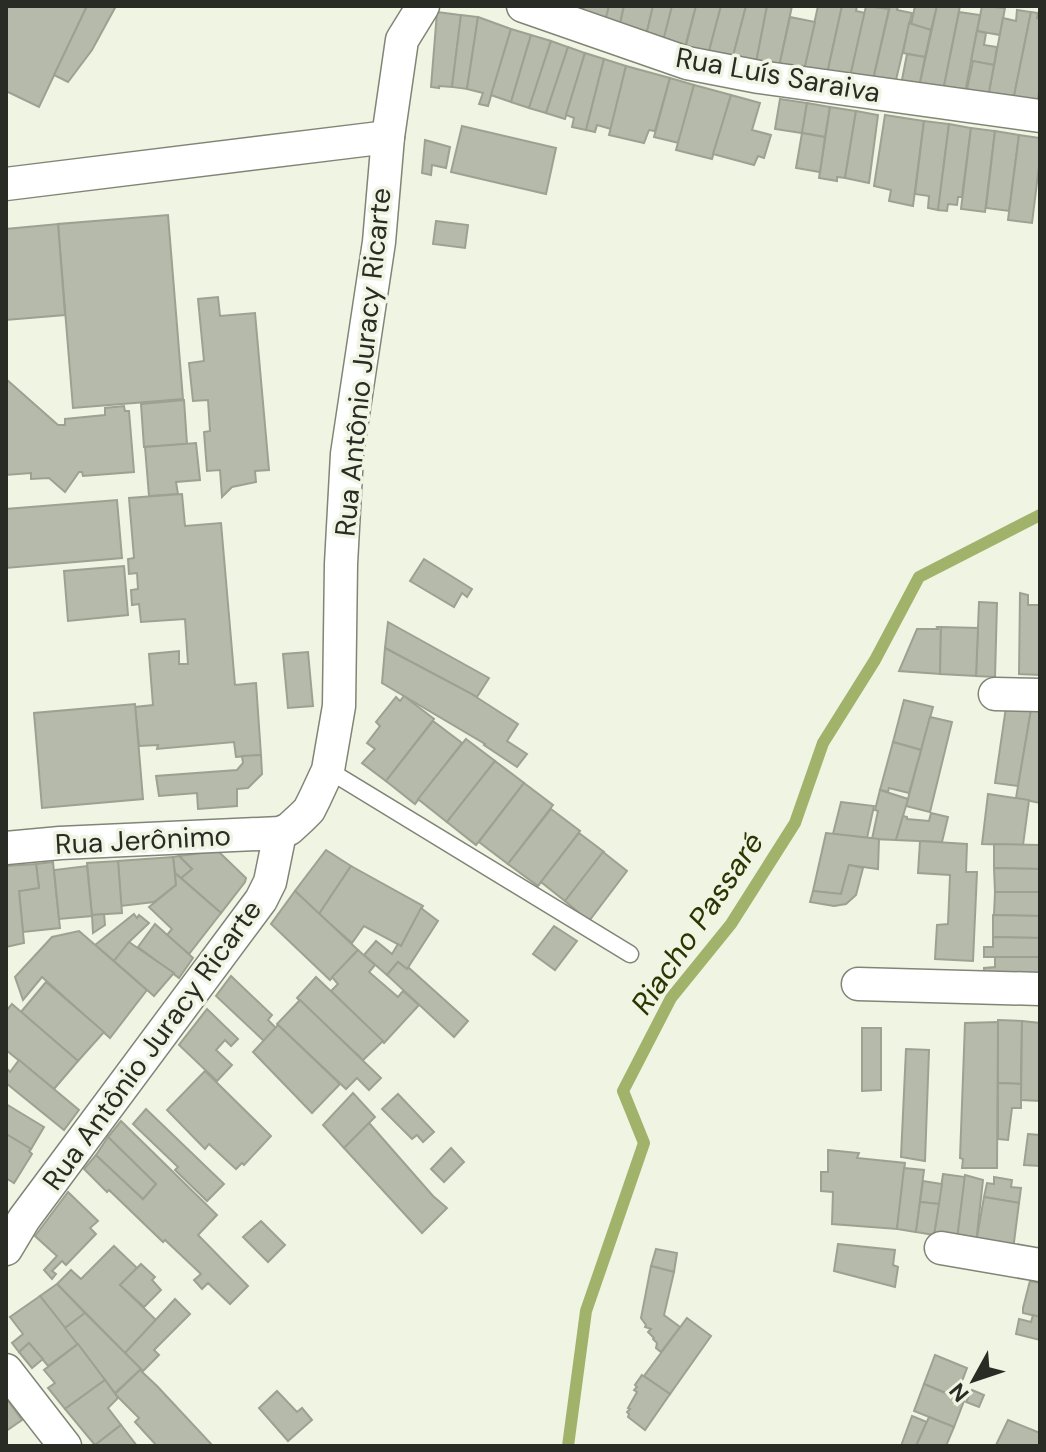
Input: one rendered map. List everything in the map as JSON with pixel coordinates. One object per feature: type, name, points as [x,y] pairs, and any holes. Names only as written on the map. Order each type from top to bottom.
[{"type":"street","name":"Rua Antônio Juracy Ricarte","points":[[6,1249],[24,1219],[261,900],[270,882],[280,833],[289,829],[309,810],[328,770],[339,706],[341,564],[347,454],[379,242],[388,137],[402,40],[423,6]]},
{"type":"street","name":"Rua Luís Saraiva","points":[[523,6],[687,63],[759,77],[1040,116]]},
{"type":"street","points":[[6,184],[388,137]]},
{"type":"street","points":[[995,694],[1040,695]]},
{"type":"street","name":"Rua Jerônimo","points":[[6,848],[280,833]]},
{"type":"street","points":[[858,984],[1040,989]]},
{"type":"street","points":[[941,1248],[1040,1265]]},
{"type":"street","points":[[6,1370],[65,1446]]},
{"type":"lane","points":[[328,770],[630,954]]},
{"type":"building","points":[[6,6],[87,6],[39,107],[6,91]]},
{"type":"building","points":[[87,6],[116,6],[92,50],[68,82],[54,75]]},
{"type":"building","points":[[584,6],[609,6],[603,29],[581,22]]},
{"type":"building","points":[[609,6],[624,6],[618,33],[603,29]]},
{"type":"building","points":[[624,6],[653,6],[645,40],[618,33]]},
{"type":"building","points":[[653,6],[672,6],[663,45],[645,40]]},
{"type":"building","points":[[672,6],[696,6],[685,47],[663,41]]},
{"type":"building","points":[[696,6],[721,6],[708,55],[685,49]]},
{"type":"building","points":[[721,6],[746,6],[732,60],[708,55]]},
{"type":"building","points":[[746,6],[767,6],[756,63],[732,60]]},
{"type":"building","points":[[767,6],[792,6],[779,67],[756,63]]},
{"type":"building","points":[[818,6],[842,6],[827,74],[804,70]]},
{"type":"building","points":[[842,6],[857,6],[856,11],[865,13],[850,77],[827,74]]},
{"type":"building","points":[[866,6],[889,9],[873,80],[850,77]]},
{"type":"building","points":[[890,6],[898,6],[897,10],[912,13],[895,84],[873,80]]},
{"type":"building","points":[[915,6],[937,6],[931,30],[911,25]]},
{"type":"building","points":[[937,6],[960,6],[943,91],[919,87]]},
{"type":"building","points":[[982,6],[1005,8],[1000,35],[977,31]]},
{"type":"building","points":[[1017,10],[1031,12],[1013,101],[988,97],[1003,18],[1016,21]]},
{"type":"building","points":[[437,12],[461,15],[452,87],[431,87]]},
{"type":"building","points":[[959,12],[980,15],[965,93],[943,91]]},
{"type":"building","points":[[1031,12],[1038,13],[1037,18],[1040,19],[1037,104],[1013,101]]},
{"type":"building","points":[[461,15],[478,17],[467,89],[452,87]]},
{"type":"building","points":[[478,17],[511,29],[488,106],[479,104],[483,93],[467,89]]},
{"type":"building","points":[[790,17],[815,22],[804,70],[779,67]]},
{"type":"building","points":[[909,23],[931,30],[925,57],[903,53]]},
{"type":"building","points":[[511,29],[531,35],[511,102],[491,95]]},
{"type":"building","points":[[977,31],[986,33],[984,45],[997,47],[994,65],[971,61]]},
{"type":"building","points":[[531,35],[551,41],[529,108],[511,102]]},
{"type":"building","points":[[551,41],[568,47],[546,113],[529,108]]},
{"type":"building","points":[[568,47],[585,53],[565,119],[546,113]]},
{"type":"building","points":[[585,53],[604,59],[586,130],[572,127],[574,118],[566,115]]},
{"type":"building","points":[[907,54],[925,57],[919,87],[901,85]]},
{"type":"building","points":[[604,59],[626,66],[611,129],[597,125],[595,132],[586,130]]},
{"type":"building","points":[[973,61],[994,65],[988,97],[966,94]]},
{"type":"building","points":[[626,66],[670,78],[655,131],[649,130],[644,143],[609,135]]},
{"type":"building","points":[[670,78],[694,85],[679,143],[654,137]]},
{"type":"building","points":[[694,85],[731,95],[712,159],[676,150]]},
{"type":"building","points":[[731,95],[760,103],[752,130],[771,135],[764,158],[758,156],[754,165],[713,154]]},
{"type":"building","points":[[780,99],[807,103],[802,133],[775,129]]},
{"type":"building","points":[[807,103],[830,107],[825,137],[802,133]]},
{"type":"building","points":[[830,107],[856,111],[845,178],[837,177],[837,181],[819,178]]},
{"type":"building","points":[[856,111],[878,115],[869,183],[845,178]]},
{"type":"building","points":[[885,115],[924,121],[913,206],[889,201],[891,190],[874,186]]},
{"type":"building","points":[[924,121],[949,124],[938,210],[928,208],[929,196],[915,194]]},
{"type":"building","points":[[949,124],[971,128],[962,197],[958,197],[957,205],[948,204],[947,211],[938,210]]},
{"type":"building","points":[[462,126],[556,148],[546,194],[451,172]]},
{"type":"building","points":[[971,128],[995,131],[985,212],[961,209]]},
{"type":"building","points":[[995,131],[1019,135],[1009,211],[986,208]]},
{"type":"building","points":[[802,133],[825,137],[820,172],[796,168]]},
{"type":"building","points":[[1019,135],[1040,138],[1032,223],[1008,220]]},
{"type":"building","points":[[425,140],[450,147],[446,168],[432,165],[431,175],[422,173]]},
{"type":"building","points":[[168,215],[183,399],[73,408],[58,224]]},
{"type":"building","points":[[436,221],[468,225],[465,248],[433,244]]},
{"type":"building","points":[[58,224],[65,315],[6,320],[6,229]]},
{"type":"building","points":[[218,297],[220,316],[255,313],[269,470],[255,471],[256,482],[232,487],[222,497],[220,470],[207,471],[204,432],[210,431],[208,400],[193,401],[189,363],[204,361],[198,299]]},
{"type":"building","points":[[6,379],[58,425],[65,425],[65,419],[105,415],[105,408],[124,406],[125,411],[129,411],[134,472],[83,476],[79,472],[65,492],[49,478],[31,479],[31,473],[6,475]]},
{"type":"building","points":[[184,400],[187,444],[144,447],[141,404]]},
{"type":"building","points":[[196,443],[200,480],[176,482],[178,494],[149,496],[145,447]]},
{"type":"building","points":[[182,494],[185,526],[221,523],[235,685],[256,683],[261,755],[236,757],[234,742],[157,749],[158,745],[139,746],[135,707],[153,705],[149,654],[179,651],[179,664],[188,664],[185,619],[141,622],[139,604],[132,605],[131,590],[138,589],[137,573],[129,574],[128,559],[134,558],[129,498]]},
{"type":"building","points":[[117,500],[122,558],[6,568],[6,509]]},
{"type":"building","points":[[424,559],[472,589],[467,597],[462,593],[454,607],[410,581]]},
{"type":"building","points":[[124,566],[128,615],[68,621],[64,571]]},
{"type":"building","points":[[1020,593],[1028,595],[1028,605],[1040,605],[1040,675],[1019,674]]},
{"type":"building","points":[[979,602],[997,603],[995,677],[976,676]]},
{"type":"building","points":[[388,622],[489,678],[477,697],[385,648]]},
{"type":"building","points":[[941,627],[940,674],[899,671],[917,629]]},
{"type":"building","points":[[941,627],[978,628],[976,676],[940,674]]},
{"type":"building","points":[[385,648],[470,693],[518,724],[507,741],[527,754],[517,767],[485,744],[382,683]]},
{"type":"building","points":[[308,652],[313,706],[288,708],[283,654]]},
{"type":"building","points":[[404,696],[434,719],[386,781],[362,763],[375,749],[367,743],[380,726],[376,722],[396,697],[400,701]]},
{"type":"building","points":[[904,700],[933,707],[921,750],[893,742]]},
{"type":"building","points":[[135,704],[143,799],[42,808],[34,713]]},
{"type":"building","points":[[1006,707],[1031,710],[1018,786],[995,783]]},
{"type":"building","points":[[1031,710],[1040,711],[1040,803],[1016,798]]},
{"type":"building","points":[[930,717],[952,722],[930,812],[906,806]]},
{"type":"building","points":[[433,721],[462,743],[415,804],[386,781]]},
{"type":"building","points":[[466,739],[495,761],[447,822],[418,799]]},
{"type":"building","points":[[893,742],[921,750],[909,793],[889,788],[888,792],[880,790]]},
{"type":"building","points":[[261,755],[262,774],[248,788],[237,789],[237,806],[198,809],[197,793],[159,796],[156,776],[237,770],[243,763],[242,756]]},
{"type":"building","points":[[495,761],[524,783],[476,845],[447,822]]},
{"type":"building","points":[[524,783],[553,805],[508,864],[479,842]]},
{"type":"building","points":[[880,790],[908,799],[896,840],[872,839]]},
{"type":"building","points":[[988,794],[1029,800],[1023,845],[982,844]]},
{"type":"building","points":[[841,802],[874,806],[867,838],[833,834]]},
{"type":"building","points":[[551,809],[580,831],[538,886],[508,864]]},
{"type":"building","points":[[931,813],[948,817],[942,842],[896,840],[903,816],[929,821]]},
{"type":"building","points":[[579,833],[604,852],[565,901],[541,882]]},
{"type":"building","points":[[826,833],[879,839],[878,869],[849,865],[841,894],[813,891]]},
{"type":"building","points":[[920,841],[967,844],[966,872],[977,872],[973,961],[935,959],[937,925],[948,924],[950,875],[918,873]]},
{"type":"building","points":[[994,844],[1040,845],[1040,869],[994,868]]},
{"type":"building","points":[[326,850],[351,866],[319,914],[295,891]]},
{"type":"building","points":[[218,851],[246,878],[221,913],[181,878],[192,869],[179,856]]},
{"type":"building","points":[[603,852],[627,871],[589,921],[565,901]]},
{"type":"building","points":[[179,856],[192,869],[181,878],[175,873],[173,857]]},
{"type":"building","points":[[173,857],[176,885],[154,902],[121,906],[118,861]]},
{"type":"building","points":[[118,861],[122,913],[92,915],[87,863]]},
{"type":"building","points":[[53,862],[60,928],[23,932],[19,891],[39,888],[36,864]]},
{"type":"building","points":[[36,864],[39,888],[19,891],[24,943],[6,947],[6,866]]},
{"type":"building","points":[[849,865],[863,868],[856,895],[846,904],[834,906],[810,902],[813,891],[841,894]]},
{"type":"building","points":[[87,866],[92,916],[59,919],[54,870]]},
{"type":"building","points":[[351,866],[423,906],[401,946],[364,926],[352,943],[319,914]]},
{"type":"building","points":[[994,868],[1040,869],[1040,892],[995,892]]},
{"type":"building","points":[[175,873],[221,913],[189,954],[167,935],[172,929],[149,907],[176,885]]},
{"type":"building","points":[[295,891],[358,950],[330,980],[271,924]]},
{"type":"building","points":[[995,892],[1040,892],[1040,916],[994,915]]},
{"type":"building","points":[[421,908],[438,921],[407,969],[398,962],[387,975],[364,955],[376,941],[392,954],[398,944],[401,946]]},
{"type":"building","points":[[104,914],[105,925],[93,933],[92,915]]},
{"type":"building","points":[[134,914],[149,923],[114,961],[95,945]]},
{"type":"building","points":[[993,915],[1040,916],[1040,938],[993,937]]},
{"type":"building","points":[[155,924],[193,958],[179,978],[138,947]]},
{"type":"building","points":[[554,926],[577,941],[555,970],[533,954]]},
{"type":"building","points":[[79,931],[147,990],[110,1038],[42,977],[23,1000],[15,977],[52,937]]},
{"type":"building","points":[[993,937],[1040,938],[1040,957],[984,957],[984,947],[993,947]]},
{"type":"building","points":[[129,942],[174,973],[154,996],[114,961]]},
{"type":"building","points":[[358,950],[375,965],[369,972],[398,997],[403,991],[419,1005],[384,1043],[331,991],[338,984],[332,977]]},
{"type":"building","points":[[995,957],[1040,957],[1040,977],[984,976],[984,968],[995,967]]},
{"type":"building","points":[[398,962],[409,968],[468,1021],[454,1037],[387,975]]},
{"type":"building","points":[[231,976],[272,1015],[268,1020],[276,1028],[264,1041],[216,996]]},
{"type":"building","points":[[316,977],[383,1041],[363,1060],[297,998]]},
{"type":"building","points":[[46,982],[104,1032],[78,1061],[21,1012]]},
{"type":"building","points":[[300,1000],[381,1078],[369,1090],[357,1078],[346,1089],[277,1024]]},
{"type":"building","points":[[12,1004],[78,1061],[54,1089],[6,1050],[6,1011]]},
{"type":"building","points":[[207,1009],[238,1039],[231,1046],[225,1040],[216,1050],[232,1065],[217,1081],[179,1045]]},
{"type":"building","points":[[998,1020],[1022,1021],[1021,1084],[998,1083]]},
{"type":"building","points":[[1022,1021],[1040,1023],[1040,1101],[1021,1100]]},
{"type":"building","points":[[998,1022],[997,1168],[962,1168],[965,1023]]},
{"type":"building","points":[[278,1025],[340,1084],[312,1113],[253,1052]]},
{"type":"building","points":[[862,1028],[881,1028],[881,1090],[862,1091]]},
{"type":"building","points":[[906,1049],[929,1050],[925,1161],[901,1157]]},
{"type":"building","points":[[19,1060],[79,1110],[64,1130],[6,1083],[6,1068],[10,1072]]},
{"type":"building","points":[[205,1071],[271,1136],[244,1165],[242,1163],[236,1169],[209,1144],[205,1149],[167,1110]]},
{"type":"building","points":[[998,1083],[1021,1084],[1021,1108],[1012,1108],[1008,1140],[998,1139]]},
{"type":"building","points":[[353,1093],[375,1117],[344,1148],[323,1125]]},
{"type":"building","points":[[398,1094],[434,1132],[423,1142],[417,1135],[412,1139],[382,1109]]},
{"type":"building","points":[[6,1104],[44,1127],[31,1149],[6,1134]]},
{"type":"building","points":[[146,1109],[224,1184],[207,1201],[175,1170],[178,1167],[133,1124]]},
{"type":"building","points":[[121,1121],[217,1215],[198,1235],[248,1286],[230,1304],[208,1283],[202,1289],[194,1280],[201,1274],[84,1169],[96,1155],[143,1199],[156,1184],[108,1137]]},
{"type":"building","points":[[369,1123],[447,1208],[422,1233],[344,1148]]},
{"type":"building","points":[[6,1134],[31,1149],[32,1154],[14,1183],[6,1178]]},
{"type":"building","points":[[1028,1134],[1040,1135],[1040,1166],[1024,1165]]},
{"type":"building","points":[[108,1137],[156,1184],[143,1199],[96,1155]]},
{"type":"building","points":[[451,1148],[464,1162],[444,1182],[431,1169]]},
{"type":"building","points":[[828,1150],[859,1153],[857,1158],[905,1163],[897,1229],[832,1224],[833,1192],[821,1191],[821,1172],[828,1172]]},
{"type":"building","points":[[904,1168],[924,1170],[916,1232],[897,1229]]},
{"type":"building","points":[[943,1174],[965,1177],[957,1240],[934,1235]]},
{"type":"building","points":[[965,1175],[983,1180],[976,1243],[957,1240]]},
{"type":"building","points":[[994,1177],[1012,1180],[1011,1187],[1021,1188],[1019,1203],[984,1197],[987,1183],[994,1184]]},
{"type":"building","points":[[923,1181],[942,1184],[939,1204],[920,1202]]},
{"type":"building","points":[[68,1192],[98,1221],[90,1228],[96,1234],[66,1265],[62,1261],[52,1271],[56,1274],[52,1279],[44,1270],[57,1256],[35,1236]]},
{"type":"building","points":[[984,1197],[1019,1203],[1013,1250],[976,1243]]},
{"type":"building","points":[[920,1202],[939,1204],[934,1235],[916,1232]]},
{"type":"building","points":[[261,1221],[285,1245],[268,1262],[243,1237]]},
{"type":"building","points":[[838,1244],[895,1250],[893,1265],[898,1267],[895,1287],[834,1271]]},
{"type":"building","points":[[114,1246],[137,1268],[120,1285],[156,1320],[125,1353],[57,1284],[71,1270],[81,1279]]},
{"type":"building","points":[[656,1249],[677,1253],[674,1272],[651,1266]]},
{"type":"building","points":[[141,1264],[155,1277],[152,1280],[161,1290],[144,1307],[120,1285]]},
{"type":"building","points":[[651,1266],[674,1272],[664,1315],[680,1327],[661,1352],[648,1332],[651,1329],[645,1327],[641,1318]]},
{"type":"building","points":[[1030,1281],[1040,1283],[1040,1317],[1023,1313]]},
{"type":"building","points":[[57,1284],[85,1313],[65,1328],[40,1296]]},
{"type":"building","points":[[40,1296],[78,1344],[48,1366],[29,1343],[19,1352],[12,1343],[23,1334],[10,1317]]},
{"type":"building","points":[[175,1299],[190,1314],[154,1350],[159,1355],[143,1371],[125,1353]]},
{"type":"building","points":[[85,1313],[141,1369],[115,1393],[65,1328]]},
{"type":"building","points":[[1033,1315],[1040,1317],[1040,1340],[1016,1334],[1019,1319],[1031,1322]]},
{"type":"building","points":[[687,1318],[711,1336],[670,1394],[644,1376]]},
{"type":"building","points":[[29,1343],[43,1359],[32,1368],[19,1352]]},
{"type":"building","points":[[78,1344],[105,1380],[65,1409],[48,1388],[55,1383],[44,1370]]},
{"type":"building","points":[[935,1355],[967,1368],[956,1397],[924,1384]]},
{"type":"building","points":[[140,1370],[213,1446],[157,1446],[135,1422],[139,1418],[115,1394]]},
{"type":"building","points":[[642,1375],[670,1394],[645,1430],[628,1417],[627,1412],[637,1392],[635,1385]]},
{"type":"building","points":[[105,1380],[118,1398],[108,1408],[121,1425],[95,1445],[65,1409]]},
{"type":"building","points":[[924,1384],[964,1401],[954,1427],[914,1411]]},
{"type":"building","points":[[972,1390],[984,1395],[979,1407],[966,1402]]},
{"type":"building","points":[[277,1391],[297,1412],[302,1408],[312,1420],[288,1441],[259,1408]]},
{"type":"building","points":[[6,1398],[22,1420],[6,1431]]},
{"type":"building","points":[[912,1416],[927,1422],[916,1446],[901,1446]]},
{"type":"building","points":[[929,1417],[954,1427],[946,1446],[916,1446]]},
{"type":"building","points":[[1008,1420],[1040,1433],[1040,1446],[996,1445]]},
{"type":"building","points":[[121,1425],[137,1446],[95,1445]]},
{"type":"waterway","name":"Riacho Passaré","points":[[568,1446],[586,1311],[644,1143],[623,1091],[671,998],[731,924],[795,823],[823,743],[875,660],[919,577],[1040,515]]}]
